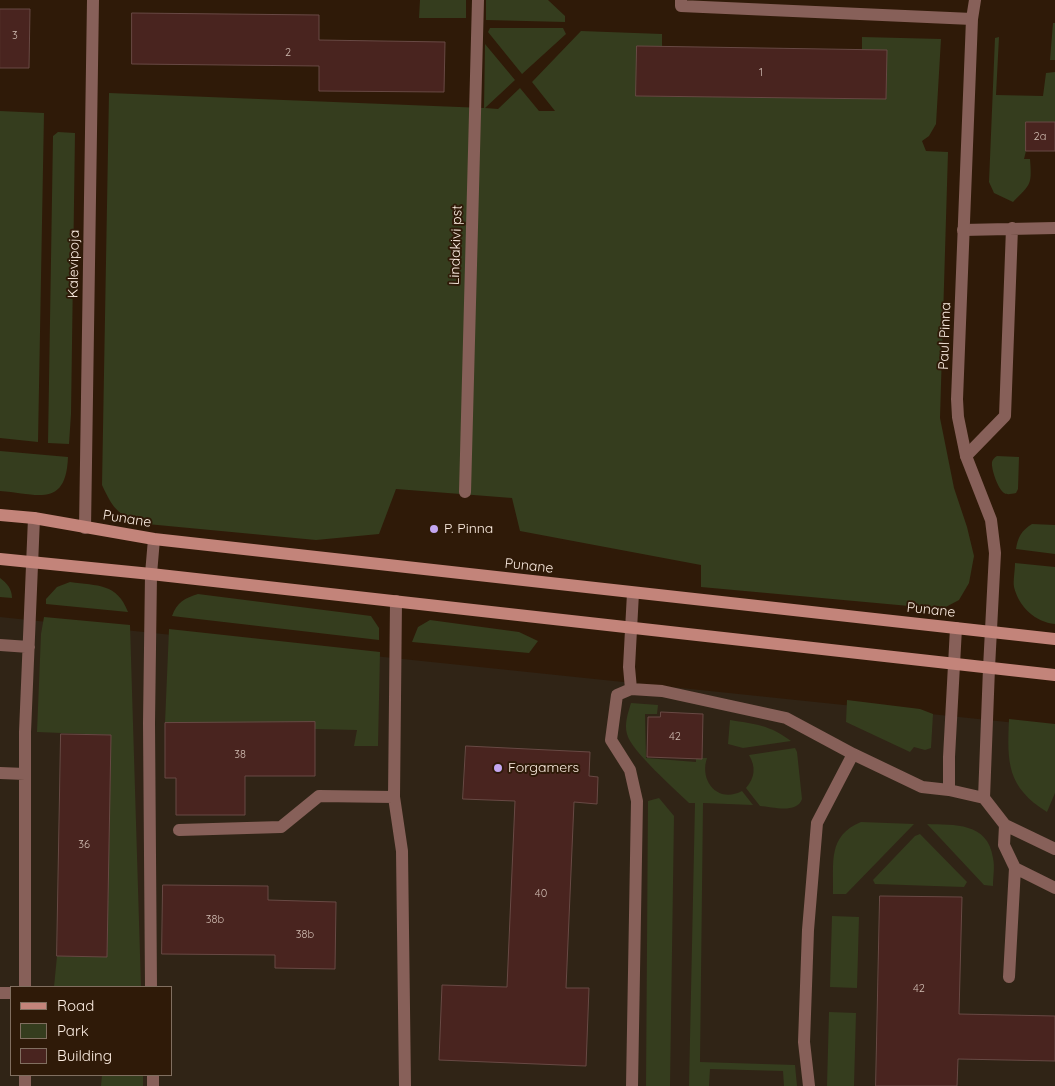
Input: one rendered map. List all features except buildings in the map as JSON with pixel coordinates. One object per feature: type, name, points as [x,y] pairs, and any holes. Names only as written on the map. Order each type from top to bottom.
[{"type":"main road","name":"Punane","points":[[0,514],[154,538],[1055,639]]},
{"type":"main road","points":[[0,559],[151,574],[1055,675]]},
{"type":"street","name":"Kalevipoja","points":[[84,528],[93,0]]},
{"type":"street","name":"Lindakivi pst","points":[[465,492],[478,0]]},
{"type":"street","points":[[681,0],[681,6],[972,19]]},
{"type":"street","name":"Paul Pinna","points":[[976,0],[972,19],[957,399],[958,417],[966,456],[990,520],[995,553],[984,798]]},
{"type":"street","points":[[966,456],[1005,416],[1012,228]]},
{"type":"street","points":[[963,230],[1055,228]]},
{"type":"street","points":[[25,986],[25,732],[34,518]]},
{"type":"street","points":[[151,986],[149,722],[151,574],[154,538]]},
{"type":"street","points":[[631,689],[629,668],[633,593]]},
{"type":"street","points":[[396,601],[394,797],[402,851],[405,1086]]},
{"type":"street","points":[[948,790],[956,628]]},
{"type":"street","points":[[0,645],[29,647]]},
{"type":"street","points":[[632,1086],[637,801],[630,770],[611,740],[617,695],[631,689],[662,691],[786,718],[853,754],[922,787],[948,790],[984,798],[1005,825],[1055,849]]},
{"type":"street","points":[[809,1086],[804,1042],[808,930],[816,823],[853,754]]},
{"type":"street","points":[[0,774],[25,774]]},
{"type":"street","points":[[179,830],[281,827],[319,796],[394,797]]},
{"type":"street","points":[[1005,825],[1004,845],[1015,868],[1009,977]]},
{"type":"street","points":[[1015,868],[1055,888]]},
{"type":"shaded area","points":[[0,617],[1055,727],[1055,1086],[0,1086]]},
{"type":"green space","points":[[420,0],[466,0],[466,18],[419,18]]},
{"type":"green space","points":[[486,0],[548,0],[565,16],[565,22],[486,20]]},
{"type":"green space","points":[[1053,23],[1055,23],[1055,60],[1050,60]]},
{"type":"green space","points":[[490,28],[563,28],[566,34],[522,74],[488,32]]},
{"type":"green space","points":[[581,31],[662,34],[662,46],[637,46],[636,96],[886,99],[887,50],[862,50],[862,37],[941,39],[936,124],[929,136],[922,141],[926,151],[948,152],[940,418],[954,488],[974,556],[969,583],[959,600],[942,609],[701,587],[701,565],[520,531],[512,498],[396,489],[379,534],[316,540],[147,524],[124,515],[110,501],[102,485],[109,93],[484,108],[485,44],[515,80],[485,108],[498,109],[520,88],[539,111],[555,111],[532,82]]},
{"type":"green space","points":[[999,37],[996,95],[1043,96],[1046,73],[1055,72],[1055,122],[1026,122],[1026,151],[1024,159],[1030,159],[1031,174],[1027,187],[1013,202],[994,193],[989,182],[995,38]]},
{"type":"green space","points":[[0,111],[44,113],[38,442],[0,438]]},
{"type":"green space","points":[[58,132],[75,133],[69,444],[48,443],[53,136]]},
{"type":"green space","points":[[0,451],[68,457],[66,473],[62,484],[56,491],[48,494],[38,495],[0,491]]},
{"type":"green space","points":[[997,456],[1019,457],[1018,489],[1016,493],[1005,494],[997,483],[992,462]]},
{"type":"green space","points":[[1032,524],[1055,525],[1055,554],[1016,549],[1021,535]]},
{"type":"green space","points":[[1015,563],[1055,567],[1055,624],[1035,617],[1020,601],[1014,587]]},
{"type":"green space","points":[[0,578],[9,586],[12,598],[0,597]]},
{"type":"green space","points":[[70,582],[98,586],[112,591],[118,596],[128,612],[46,604],[46,599],[57,587]]},
{"type":"green space","points":[[198,594],[371,616],[379,628],[379,640],[172,616],[176,607],[182,601]]},
{"type":"green space","points":[[44,617],[130,625],[141,986],[54,986],[57,956],[107,957],[111,735],[37,732],[41,634]]},
{"type":"green space","points":[[430,620],[519,632],[538,641],[529,653],[412,642],[418,627]]},
{"type":"green space","points":[[169,629],[380,652],[378,746],[354,746],[357,730],[315,729],[315,722],[165,723]]},
{"type":"green space","points":[[847,700],[920,709],[933,714],[931,748],[925,750],[914,747],[910,752],[846,722]]},
{"type":"green space","points":[[631,703],[658,705],[657,714],[645,714],[646,758],[696,762],[696,758],[707,758],[706,775],[712,788],[725,795],[742,791],[753,805],[703,803],[700,1062],[795,1065],[797,1086],[784,1086],[783,1071],[710,1069],[709,1086],[689,1086],[695,803],[689,803],[645,760],[630,741],[626,726]]},
{"type":"green space","points":[[1009,719],[1055,724],[1055,793],[1047,812],[1024,793],[1012,773],[1008,749]]},
{"type":"green space","points":[[730,720],[769,728],[791,741],[743,748],[728,744]]},
{"type":"green space","points":[[795,748],[802,799],[799,804],[795,807],[784,809],[760,806],[746,788],[754,772],[749,755]]},
{"type":"green space","points":[[659,798],[674,816],[670,1086],[646,1086],[648,801]]},
{"type":"green space","points":[[861,822],[914,824],[846,894],[833,894],[833,861],[837,843],[850,828]]},
{"type":"green space","points":[[927,824],[968,828],[984,838],[990,846],[993,858],[993,886],[984,885]]},
{"type":"green space","points":[[920,834],[967,882],[964,887],[875,884],[873,880],[915,836]]},
{"type":"green space","points":[[832,916],[859,917],[857,988],[830,987]]},
{"type":"green space","points":[[829,1012],[856,1013],[854,1086],[827,1086]]},
{"type":"green space","points":[[102,1076],[143,1076],[143,1086],[101,1086]]},
{"type":"place","name":"P. Pinna","points":[[434,529]]},
{"type":"place","name":"Forgamers","points":[[498,768]]}]
